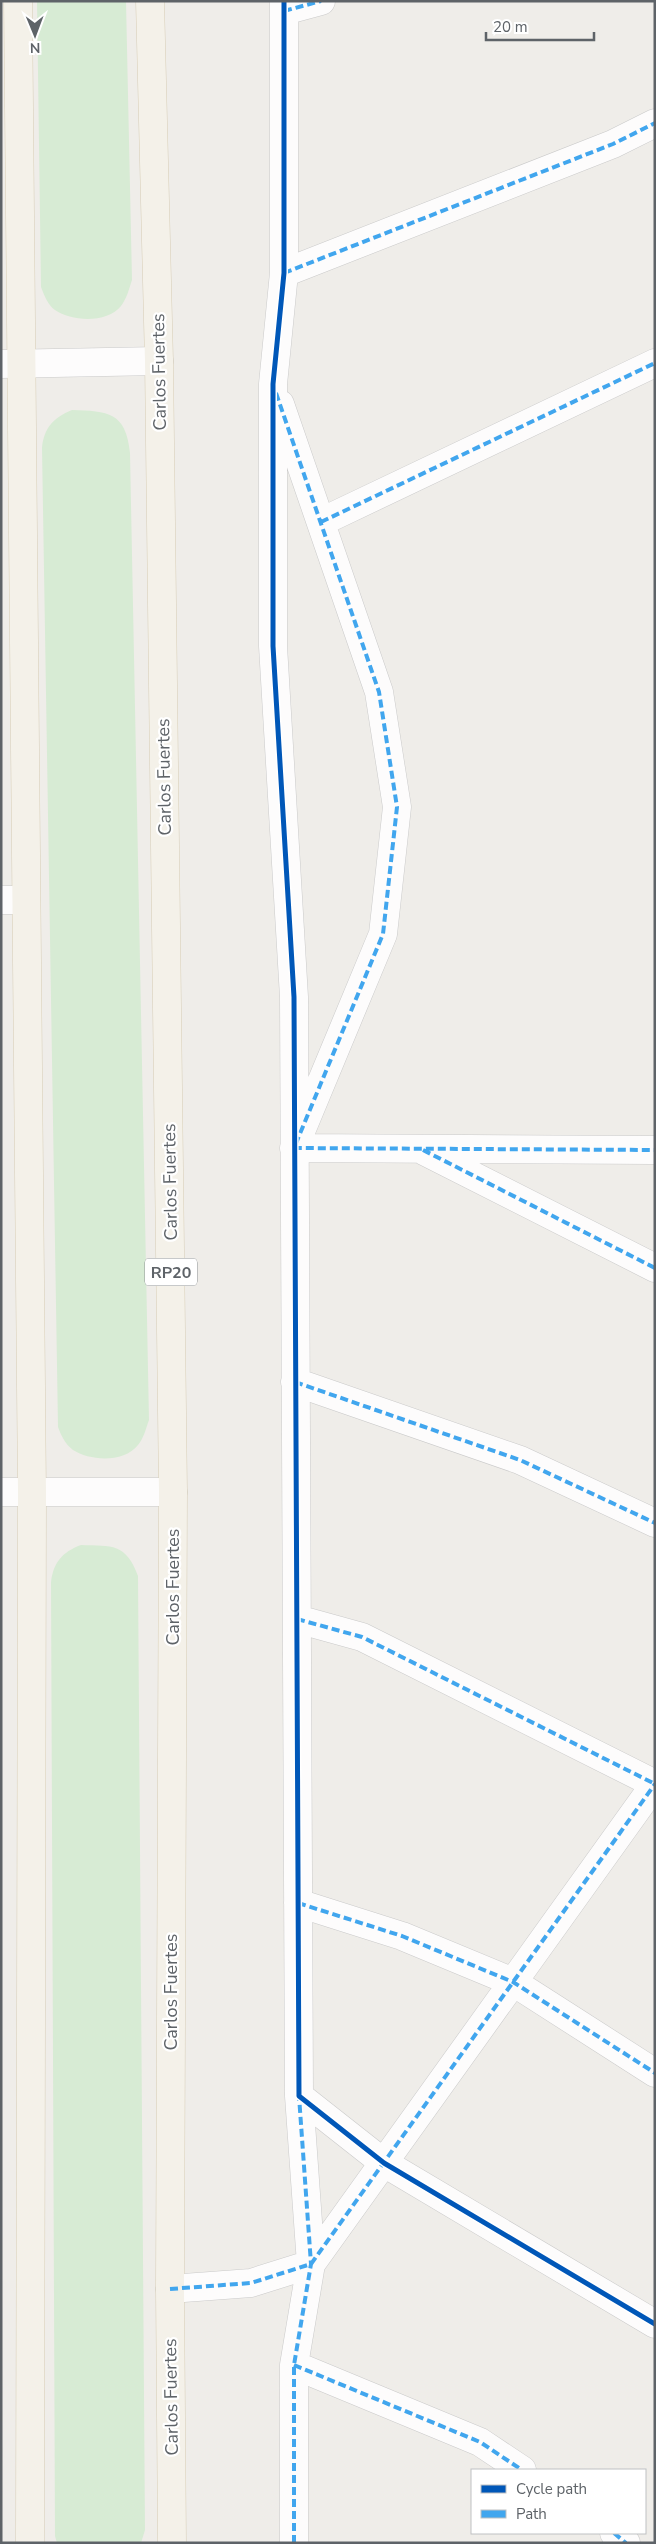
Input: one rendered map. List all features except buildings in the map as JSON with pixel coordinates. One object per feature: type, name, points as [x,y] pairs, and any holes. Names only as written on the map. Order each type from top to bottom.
[{"type":"main road","points":[[18,1],[12,364],[14,900],[32,1493],[30,2543]]},
{"type":"main road","name":"Carlos Fuertes","points":[[150,1],[159,361],[173,1492],[170,2289],[172,2543]]},
{"type":"street","points":[[294,2543],[294,2365],[311,2264],[299,2096],[294,997],[273,646],[273,384],[284,273],[284,6],[320,1]]},
{"type":"street","points":[[284,273],[613,144],[655,123]]},
{"type":"street","points":[[12,364],[159,361]]},
{"type":"street","points":[[322,522],[655,363]]},
{"type":"street","points":[[273,384],[379,692],[398,807],[384,934],[294,1148]]},
{"type":"street","points":[[294,1148],[655,1150]]},
{"type":"street","points":[[420,1149],[655,1268]]},
{"type":"street","points":[[295,1382],[520,1460],[655,1523]]},
{"type":"street","points":[[1,1492],[173,1492]]},
{"type":"street","points":[[170,2289],[251,2283],[311,2264],[655,1784],[362,1637],[297,1619]]},
{"type":"street","points":[[298,1903],[402,1936],[513,1982],[655,2073]]},
{"type":"street","points":[[299,2096],[384,2163],[655,2324]]},
{"type":"street","points":[[294,2365],[480,2442],[520,2469]]},
{"type":"street","points":[[615,2534],[626,2543]]},
{"type":"green space","points":[[37,1],[126,1],[132,280],[121,306],[115,312],[99,318],[80,318],[62,314],[50,305],[41,287]]},
{"type":"green space","points":[[72,410],[96,411],[113,417],[124,429],[130,453],[149,1420],[142,1439],[132,1451],[124,1455],[107,1458],[88,1456],[73,1450],[62,1436],[58,1427],[42,448],[47,429],[60,416]]},
{"type":"green space","points":[[81,1545],[117,1548],[128,1557],[138,1576],[145,2530],[141,2543],[57,2543],[55,2536],[51,1583],[56,1564],[69,1551]]},
{"type":"marked path","points":[[284,11],[321,1]]},
{"type":"marked path","points":[[284,273],[613,144],[655,123]]},
{"type":"marked path","points":[[321,522],[655,363]]},
{"type":"marked path","points":[[276,393],[379,692],[397,807],[383,934],[294,1148],[655,1150]]},
{"type":"marked path","points":[[423,1150],[655,1268]]},
{"type":"marked path","points":[[295,1382],[520,1460],[655,1523]]},
{"type":"marked path","points":[[297,1619],[362,1637],[655,1784]]},
{"type":"marked path","points":[[170,2289],[251,2283],[311,2264],[655,1784]]},
{"type":"marked path","points":[[298,1903],[402,1936],[513,1982],[655,2073]]},
{"type":"marked path","points":[[294,2543],[294,2365],[311,2264],[299,2096]]},
{"type":"marked path","points":[[294,2365],[480,2442],[520,2469]]},
{"type":"marked path","points":[[615,2534],[626,2543]]},
{"type":"cycle path","points":[[284,1],[284,273],[273,384],[273,646],[294,997],[299,2096],[384,2163],[655,2324]]}]
